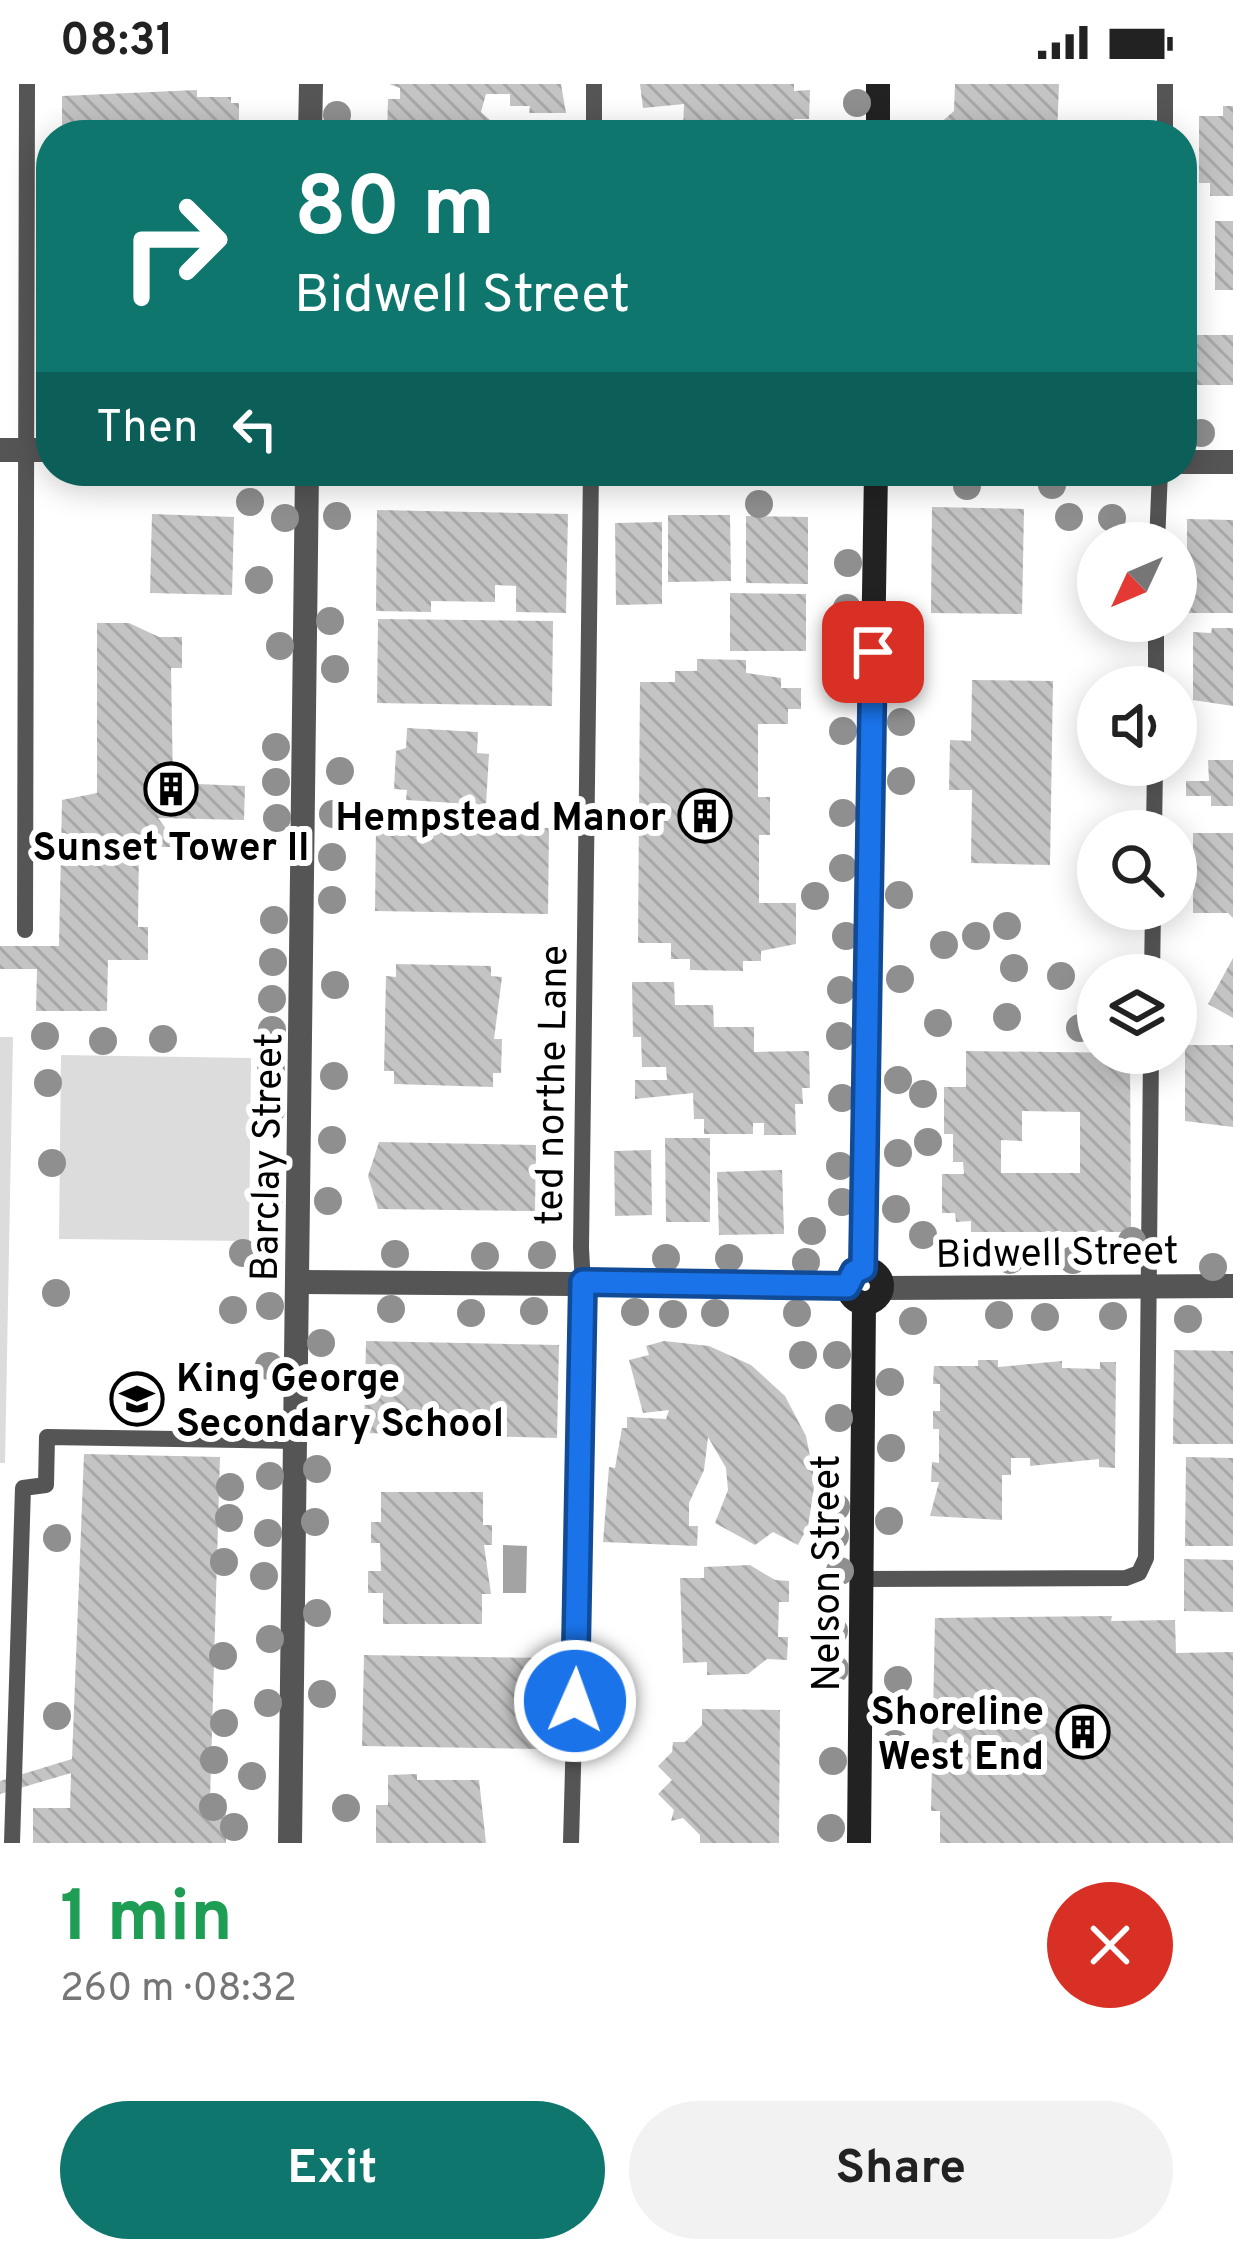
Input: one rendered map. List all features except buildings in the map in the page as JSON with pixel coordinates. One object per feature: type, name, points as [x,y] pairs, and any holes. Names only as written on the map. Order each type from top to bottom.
[{"type":"street","points":[[310,120],[311,84]]},
{"type":"street","points":[[878,84],[878,120]]},
{"type":"street","points":[[1197,462],[1233,462]]},
{"type":"street","name":"Barclay Street","points":[[290,1843],[307,486]]},
{"type":"street","name":"Nelson Street","points":[[859,1843],[876,486]]},
{"type":"street","name":"Bidwell Street","points":[[300,1282],[1233,1286]]},
{"type":"lane","points":[[25,930],[27,84]]},
{"type":"lane","points":[[594,120],[595,84]]},
{"type":"lane","points":[[1165,84],[1165,120]]},
{"type":"lane","name":"ted northe Lane","points":[[571,1843],[583,1282],[591,486]]},
{"type":"lane","points":[[1158,522],[1159,486]]},
{"type":"lane","points":[[861,1579],[1126,1578],[1139,1573],[1146,1558],[1151,1074]]},
{"type":"lane","points":[[12,1843],[23,1488],[46,1486],[47,1437],[296,1441]]},
{"type":"shaded area","points":[[0,1037],[13,1037],[5,1463],[0,1463]]},
{"type":"shaded area","points":[[61,1055],[251,1058],[249,1241],[59,1239]]},
{"type":"shaded area","points":[[503,1545],[527,1546],[526,1593],[503,1593]]},
{"type":"place","name":"Sunset Tower II","points":[[171,789]]},
{"type":"place","name":"Hempstead Manor","points":[[705,816]]},
{"type":"place","name":"King George Secondary School","points":[[137,1399]]},
{"type":"place","name":"Shoreline West End","points":[[1083,1732]]},
{"type":"route","points":[[575,1701],[583,1282],[847,1286],[854,1272],[863,1268],[873,652]]}]
